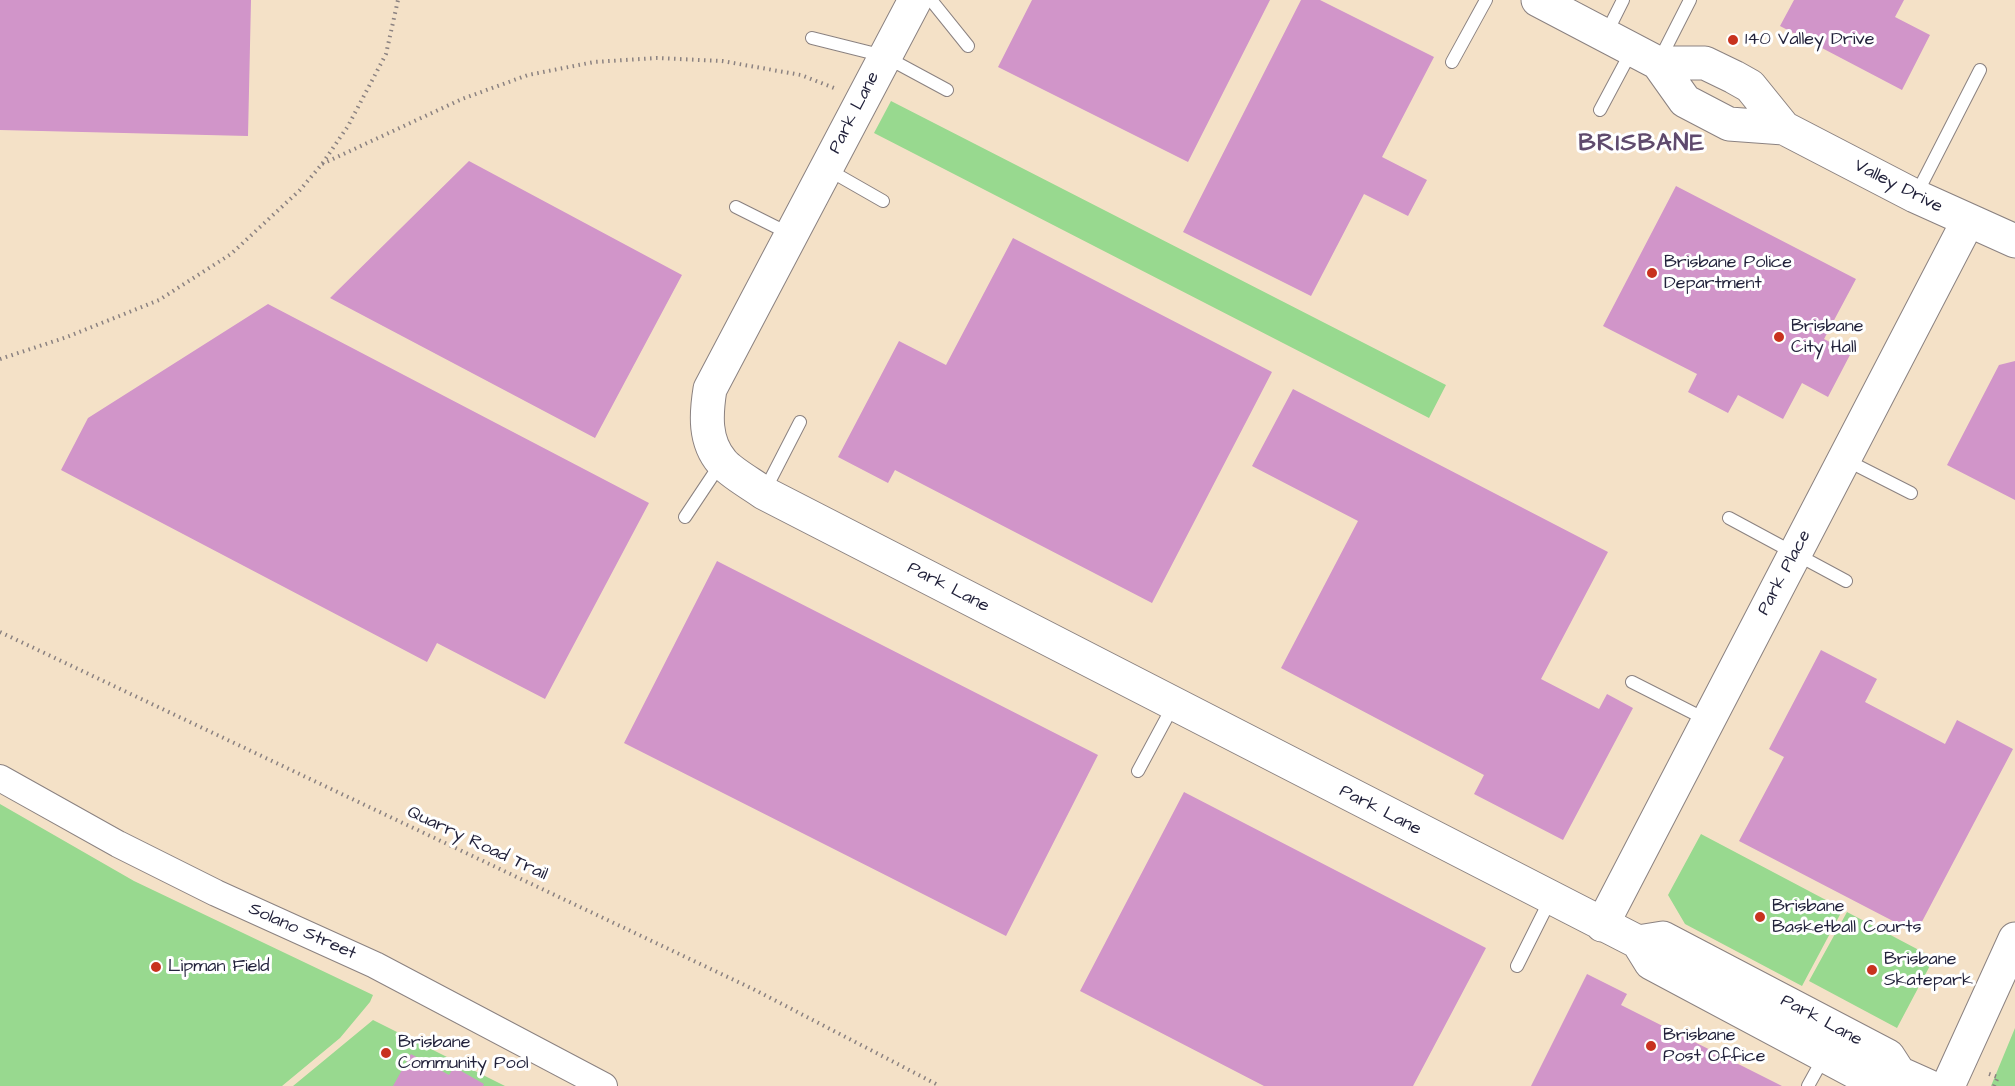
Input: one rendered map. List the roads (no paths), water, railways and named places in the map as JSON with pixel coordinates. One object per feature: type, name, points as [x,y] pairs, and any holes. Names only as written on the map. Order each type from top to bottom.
[{"type":"street","name":"Park Lane","points":[[915,0],[710,389],[706,415],[710,439],[722,462],[764,493],[1638,942],[1651,963],[1874,1082],[1913,1080]]},
{"type":"street","name":"Valley Drive","points":[[1539,0],[1632,49],[1685,101],[1729,124],[1784,128],[1915,196],[2015,241]]},
{"type":"street","name":"Valley Drive","points":[[1632,49],[1705,63],[1734,77],[1750,86],[1784,128]]},
{"type":"street","name":"Park Place","points":[[1602,925],[1968,221]]},
{"type":"street","name":"Solano Street","points":[[0,778],[117,844],[216,893],[375,965],[604,1086]]},
{"type":"street","name":"Park Lane","points":[[1638,942],[1663,938],[1888,1056],[1913,1080]]},
{"type":"street","points":[[1948,1086],[2015,939]]},
{"type":"lane","points":[[931,0],[968,46]]},
{"type":"lane","points":[[1452,62],[1486,0]]},
{"type":"lane","points":[[1623,0],[1632,49]]},
{"type":"lane","points":[[1600,110],[1632,49],[1690,0]]},
{"type":"lane","points":[[812,38],[884,56],[947,90]]},
{"type":"lane","points":[[1915,196],[1980,70]]},
{"type":"lane","points":[[826,169],[883,201]]},
{"type":"lane","points":[[736,207],[791,235]]},
{"type":"lane","points":[[764,493],[800,422]]},
{"type":"lane","points":[[1845,460],[1911,493]]},
{"type":"lane","points":[[685,517],[722,462]]},
{"type":"lane","points":[[1730,518],[1846,581]]},
{"type":"lane","points":[[1632,682],[1708,721]]},
{"type":"lane","points":[[1138,771],[1173,705]]},
{"type":"lane","points":[[1517,966],[1551,899]]},
{"type":"lane","points":[[1808,1086],[1824,1056]]},
{"type":"place","name":"140 Valley Drive","points":[[1733,40]]},
{"type":"place","name":"Brisbane Police Department","points":[[1652,273]]},
{"type":"place","name":"Brisbane City Hall","points":[[1779,337]]},
{"type":"place","name":"Brisbane Basketball Courts","points":[[1760,917]]},
{"type":"place","name":"Lipman Field","points":[[156,967]]},
{"type":"place","name":"Brisbane Skatepark","points":[[1872,970]]},
{"type":"place","name":"Brisbane Post Office","points":[[1651,1046]]},
{"type":"place","name":"Brisbane Community Pool","points":[[386,1053]]},
{"type":"district","name":"BRISBANE","points":[[1642,145]]}]
